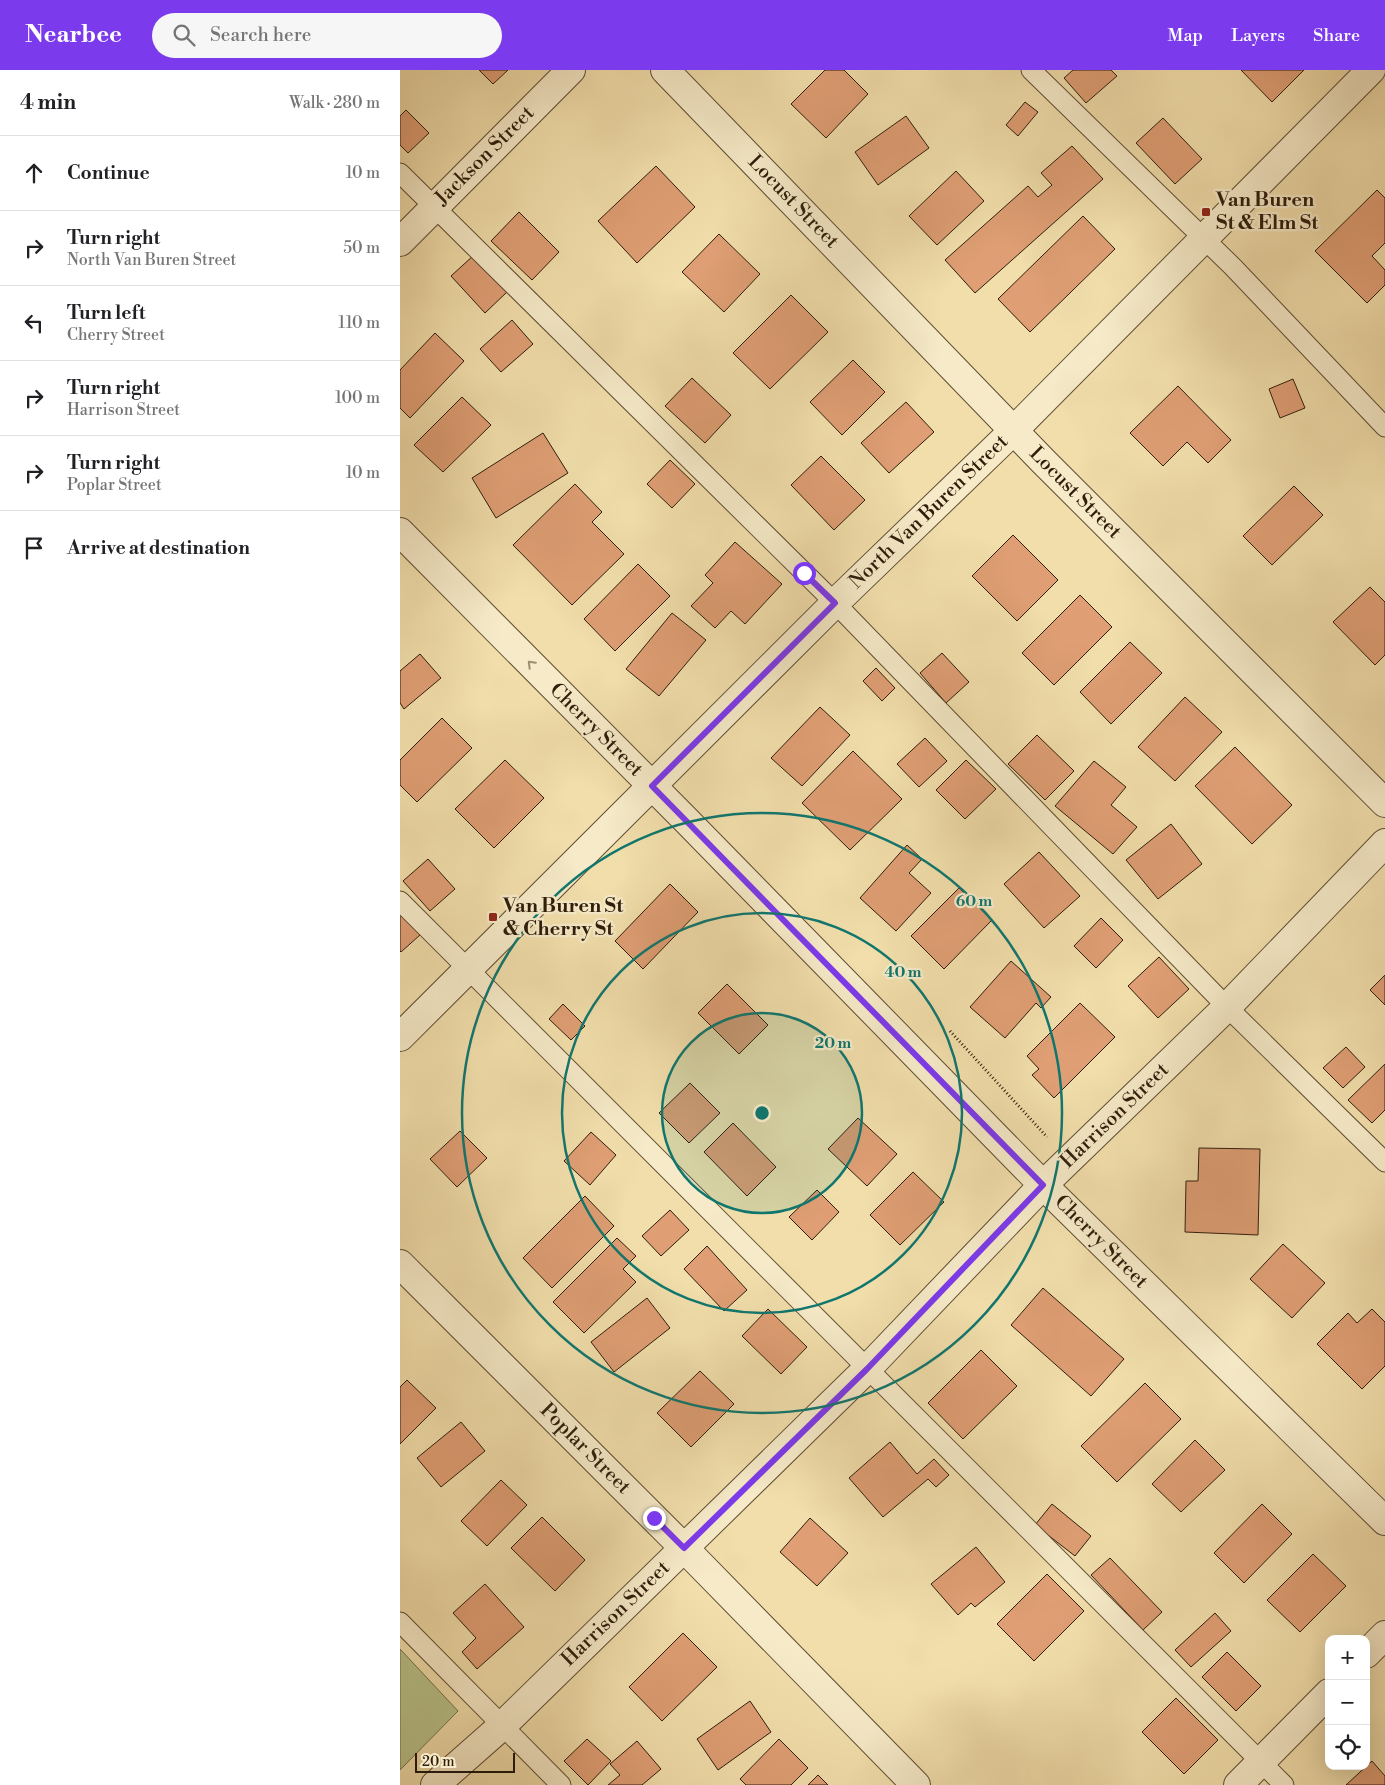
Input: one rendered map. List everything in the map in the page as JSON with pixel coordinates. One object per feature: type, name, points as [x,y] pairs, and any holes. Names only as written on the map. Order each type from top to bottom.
[{"type":"street","name":"Jackson Street","points":[[400,242],[571,70]]},
{"type":"street","name":"Locust Street","points":[[665,70],[1013,431],[1385,803]]},
{"type":"street","name":"North Van Buren Street","points":[[400,1037],[835,603],[1013,431],[1203,238],[1373,70]]},
{"type":"street","points":[[1373,70],[1385,79]]},
{"type":"street","name":"Cherry Street","points":[[400,532],[1043,1185],[1385,1521]]},
{"type":"street","name":"Harrison Street","points":[[435,1785],[502,1726],[867,1369],[1043,1185],[1227,1007],[1385,843]]},
{"type":"street","name":"Poplar Street","points":[[400,1264],[684,1548],[916,1785]]},
{"type":"street","points":[[1370,1650],[1385,1635]]},
{"type":"street","points":[[1238,1785],[1325,1697]]},
{"type":"lane","points":[[1031,70],[1203,238],[1385,427]]},
{"type":"lane","points":[[400,173],[435,207],[452,227],[835,603],[1227,1007],[1385,1162]]},
{"type":"lane","points":[[400,901],[1284,1785]]},
{"type":"lane","points":[[400,1622],[561,1785]]},
{"type":"path","points":[[950,1031],[1069,1161]]},
{"type":"green space","points":[[400,1649],[458,1711],[400,1770]]},
{"type":"building","points":[[479,70],[508,70],[493,84]]},
{"type":"building","points":[[825,70],[844,70],[868,94],[826,138],[791,104]]},
{"type":"building","points":[[1073,70],[1111,70],[1117,76],[1086,103],[1064,78]]},
{"type":"building","points":[[1241,70],[1304,70],[1272,102]]},
{"type":"building","points":[[1025,102],[1038,112],[1018,136],[1006,125]]},
{"type":"building","points":[[406,110],[429,133],[408,153],[400,145],[400,116]]},
{"type":"building","points":[[906,116],[929,148],[878,185],[855,152]]},
{"type":"building","points":[[1163,118],[1202,159],[1175,184],[1136,143]]},
{"type":"building","points":[[1072,146],[1103,179],[975,293],[945,260],[1028,186],[1038,197],[1052,185],[1041,173]]},
{"type":"building","points":[[656,166],[695,207],[637,263],[598,221]]},
{"type":"building","points":[[956,171],[984,201],[937,245],[909,216]]},
{"type":"building","points":[[1377,190],[1385,198],[1385,243],[1372,256],[1385,270],[1385,285],[1367,303],[1315,251]]},
{"type":"building","points":[[519,212],[559,252],[532,280],[491,241]]},
{"type":"building","points":[[1083,216],[1115,249],[1030,332],[998,299]]},
{"type":"building","points":[[719,234],[760,274],[724,312],[682,272]]},
{"type":"building","points":[[474,255],[508,291],[485,313],[451,276]]},
{"type":"building","points":[[791,295],[828,332],[770,389],[733,353]]},
{"type":"building","points":[[512,320],[533,344],[501,372],[480,349]]},
{"type":"building","points":[[435,333],[464,361],[410,418],[400,408],[400,370]]},
{"type":"building","points":[[853,360],[885,392],[842,435],[810,402]]},
{"type":"building","points":[[692,378],[731,415],[705,443],[665,406]]},
{"type":"building","points":[[1293,379],[1305,408],[1280,418],[1269,389]]},
{"type":"building","points":[[1178,386],[1231,440],[1208,463],[1187,442],[1163,466],[1130,433]]},
{"type":"building","points":[[462,397],[491,425],[443,472],[414,445]]},
{"type":"building","points":[[906,402],[934,432],[889,473],[861,443]]},
{"type":"building","points":[[543,433],[568,473],[496,518],[472,478]]},
{"type":"building","points":[[821,456],[865,500],[834,530],[791,485]]},
{"type":"building","points":[[670,460],[695,484],[672,508],[647,484]]},
{"type":"building","points":[[575,484],[602,512],[592,522],[624,554],[572,605],[513,545]]},
{"type":"building","points":[[1294,486],[1323,515],[1272,565],[1243,536]]},
{"type":"building","points":[[1013,535],[1058,580],[1017,621],[972,576]]},
{"type":"building","points":[[735,542],[782,584],[745,624],[731,611],[715,628],[691,606],[713,583],[705,575]]},
{"type":"building","points":[[638,564],[670,596],[615,651],[584,619]]},
{"type":"building","points":[[1370,587],[1385,602],[1385,655],[1375,665],[1333,622]]},
{"type":"building","points":[[1080,595],[1112,627],[1054,685],[1022,653]]},
{"type":"building","points":[[672,613],[706,640],[659,696],[626,669]]},
{"type":"building","points":[[1130,642],[1162,673],[1111,724],[1080,692]]},
{"type":"building","points":[[942,653],[969,682],[946,703],[920,673]]},
{"type":"building","points":[[420,654],[441,678],[404,709],[400,703],[400,671]]},
{"type":"building","points":[[876,668],[895,688],[882,701],[863,681]]},
{"type":"building","points":[[1185,697],[1222,732],[1175,781],[1138,747]]},
{"type":"building","points":[[820,707],[850,735],[802,786],[771,758]]},
{"type":"building","points":[[442,718],[472,748],[417,802],[400,785],[400,760]]},
{"type":"building","points":[[1037,735],[1074,771],[1045,800],[1008,764]]},
{"type":"building","points":[[925,738],[947,761],[919,787],[897,764]]},
{"type":"building","points":[[1235,747],[1292,805],[1252,844],[1195,786]]},
{"type":"building","points":[[853,751],[902,799],[850,850],[802,803]]},
{"type":"building","points":[[505,760],[544,798],[494,848],[455,809]]},
{"type":"building","points":[[966,760],[996,789],[965,819],[936,790]]},
{"type":"building","points":[[1094,761],[1126,787],[1111,805],[1137,827],[1113,854],[1055,806]]},
{"type":"building","points":[[1171,824],[1202,864],[1158,899],[1126,860]]},
{"type":"building","points":[[907,845],[922,859],[909,873],[931,893],[896,931],[860,898]]},
{"type":"building","points":[[1039,852],[1080,896],[1044,928],[1004,884]]},
{"type":"building","points":[[428,859],[455,889],[430,911],[403,881]]},
{"type":"building","points":[[670,884],[698,912],[643,969],[615,941]]},
{"type":"building","points":[[959,888],[992,920],[944,969],[911,936]]},
{"type":"building","points":[[400,915],[420,935],[401,952],[400,951]]},
{"type":"building","points":[[1101,918],[1123,940],[1096,968],[1074,946]]},
{"type":"building","points":[[1159,957],[1189,989],[1158,1018],[1128,986]]},
{"type":"building","points":[[1011,961],[1051,997],[1041,1008],[1036,1003],[1005,1038],[970,1007]]},
{"type":"building","points":[[1385,975],[1385,1005],[1370,990]]},
{"type":"building","points":[[727,984],[768,1025],[739,1054],[698,1013]]},
{"type":"building","points":[[1080,1003],[1115,1037],[1054,1098],[1032,1075],[1039,1069],[1027,1056]]},
{"type":"building","points":[[563,1004],[585,1026],[571,1040],[549,1019]]},
{"type":"building","points":[[1346,1047],[1365,1067],[1343,1088],[1323,1068]]},
{"type":"building","points":[[1385,1064],[1385,1110],[1372,1123],[1348,1100]]},
{"type":"building","points":[[690,1083],[720,1113],[689,1143],[659,1113]]},
{"type":"building","points":[[858,1118],[897,1154],[867,1186],[828,1149]]},
{"type":"building","points":[[733,1123],[776,1167],[747,1196],[704,1152]]},
{"type":"building","points":[[460,1131],[487,1158],[457,1187],[430,1159]]},
{"type":"building","points":[[591,1132],[616,1155],[590,1185],[564,1161]]},
{"type":"building","points":[[1199,1148],[1260,1149],[1258,1235],[1185,1232],[1186,1181],[1198,1181]]},
{"type":"building","points":[[913,1172],[944,1202],[900,1245],[870,1215]]},
{"type":"building","points":[[817,1190],[839,1212],[812,1240],[789,1217]]},
{"type":"building","points":[[585,1196],[614,1226],[552,1288],[523,1258]]},
{"type":"building","points":[[670,1210],[689,1230],[661,1256],[642,1236]]},
{"type":"building","points":[[617,1238],[636,1256],[623,1269],[636,1282],[584,1333],[553,1302]]},
{"type":"building","points":[[1283,1244],[1325,1283],[1292,1318],[1250,1279]]},
{"type":"building","points":[[707,1246],[747,1290],[724,1311],[684,1269]]},
{"type":"building","points":[[1043,1288],[1124,1359],[1091,1396],[1011,1325]]},
{"type":"building","points":[[647,1298],[670,1328],[614,1372],[591,1342]]},
{"type":"building","points":[[768,1309],[807,1347],[781,1374],[742,1336]]},
{"type":"building","points":[[1372,1309],[1385,1322],[1385,1366],[1362,1389],[1317,1344],[1348,1313],[1357,1323]]},
{"type":"building","points":[[981,1350],[1017,1386],[963,1439],[928,1403]]},
{"type":"building","points":[[700,1371],[734,1404],[691,1447],[657,1413]]},
{"type":"building","points":[[407,1380],[436,1408],[400,1444],[400,1387]]},
{"type":"building","points":[[1145,1383],[1181,1419],[1117,1482],[1081,1446]]},
{"type":"building","points":[[461,1422],[485,1451],[441,1487],[417,1458]]},
{"type":"building","points":[[1195,1440],[1225,1470],[1181,1512],[1152,1484]]},
{"type":"building","points":[[890,1442],[917,1474],[934,1459],[949,1475],[936,1487],[928,1479],[883,1517],[849,1478]]},
{"type":"building","points":[[501,1480],[527,1505],[487,1546],[461,1521]]},
{"type":"building","points":[[1052,1504],[1091,1536],[1075,1556],[1035,1525]]},
{"type":"building","points":[[1262,1504],[1292,1534],[1244,1583],[1214,1553]]},
{"type":"building","points":[[542,1517],[585,1560],[555,1591],[511,1548]]},
{"type":"building","points":[[810,1518],[848,1553],[817,1586],[780,1552]]},
{"type":"building","points":[[976,1547],[1005,1582],[975,1607],[971,1603],[958,1615],[931,1584]]},
{"type":"building","points":[[1313,1554],[1346,1586],[1300,1632],[1267,1600]]},
{"type":"building","points":[[1110,1558],[1162,1612],[1143,1630],[1091,1575]]},
{"type":"building","points":[[1047,1574],[1084,1611],[1034,1661],[997,1624]]},
{"type":"building","points":[[485,1584],[524,1627],[477,1669],[462,1652],[476,1638],[453,1613]]},
{"type":"building","points":[[1215,1613],[1231,1631],[1191,1667],[1175,1650]]},
{"type":"building","points":[[683,1633],[717,1667],[662,1721],[629,1687]]},
{"type":"building","points":[[1227,1652],[1261,1686],[1236,1711],[1202,1677]]},
{"type":"building","points":[[1176,1698],[1218,1740],[1184,1774],[1142,1732]]},
{"type":"building","points":[[750,1701],[771,1732],[718,1770],[697,1739]]},
{"type":"building","points":[[587,1739],[611,1761],[588,1785],[564,1761]]},
{"type":"building","points":[[779,1739],[808,1768],[791,1785],[746,1785],[740,1779]]},
{"type":"building","points":[[637,1741],[661,1769],[642,1785],[608,1785],[620,1775],[610,1764]]},
{"type":"building","points":[[1372,1761],[1385,1776],[1385,1785],[1346,1785],[1362,1770],[1370,1770],[1370,1763]]},
{"type":"building","points":[[818,1775],[828,1785],[808,1785]]},
{"type":"place","name":"Van Buren St & Elm St","points":[[1206,212]]},
{"type":"place","name":"Van Buren St & Cherry St","points":[[493,917]]},
{"type":"route","points":[[654,1518],[684,1548],[867,1369],[1043,1185],[652,786],[835,603],[804,573]]}]
